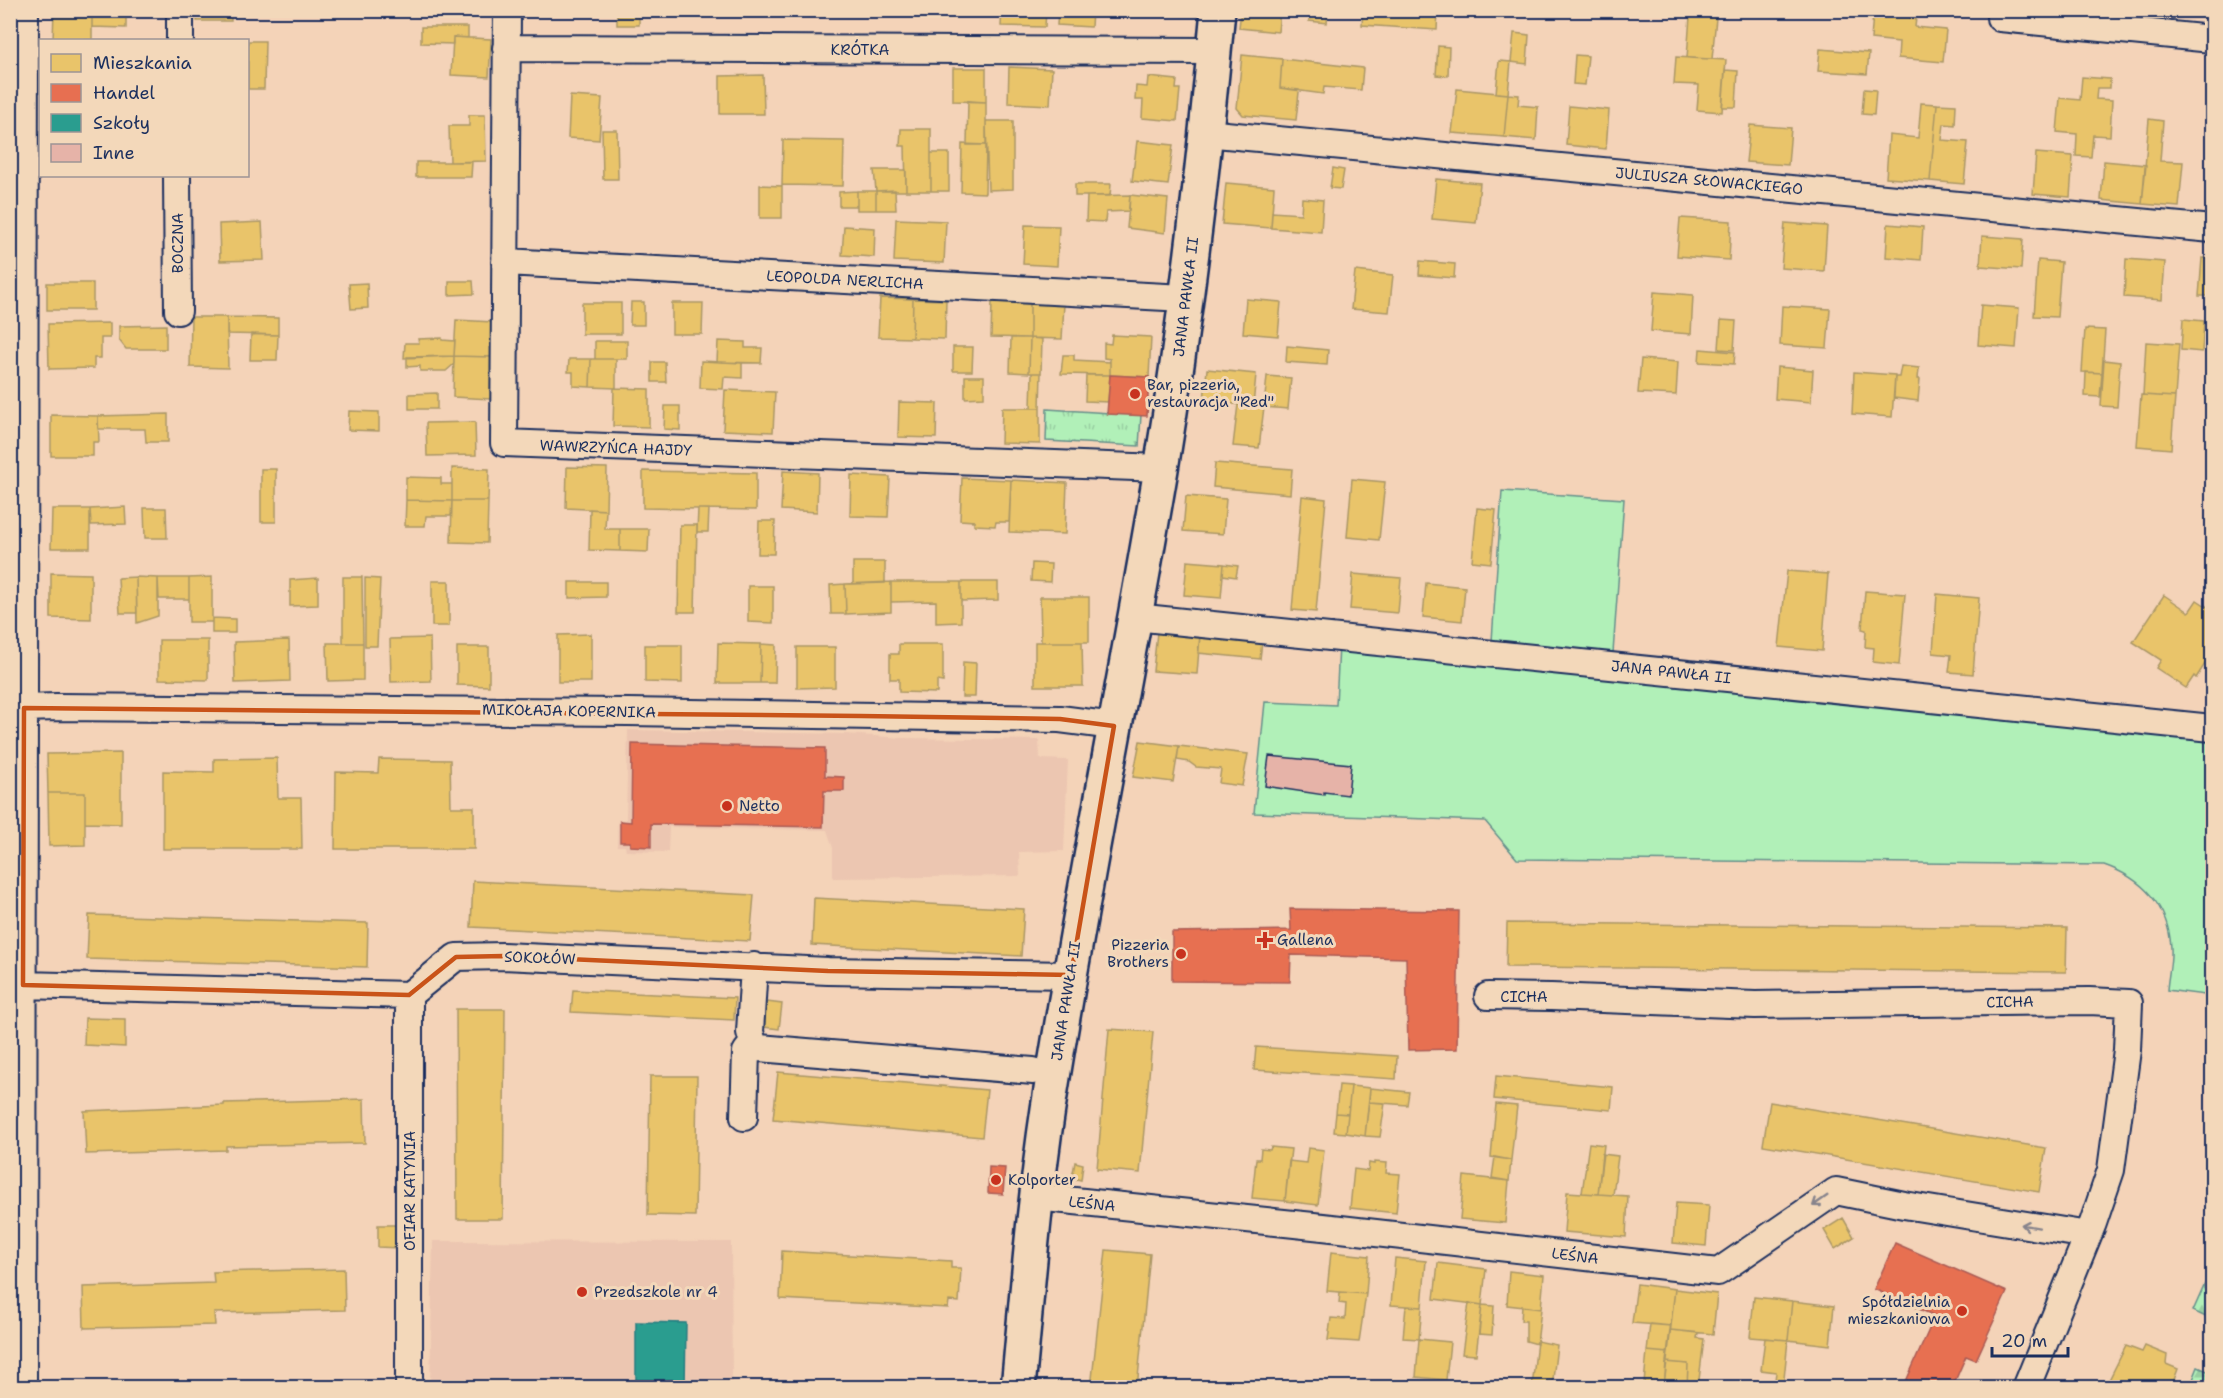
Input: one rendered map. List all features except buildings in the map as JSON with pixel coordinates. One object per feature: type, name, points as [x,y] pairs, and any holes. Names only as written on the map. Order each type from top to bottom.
[{"type":"street","points":[[23,1388],[23,985],[17,790],[24,708],[17,447],[17,97],[25,10]]},
{"type":"street","points":[[180,10],[180,39]]},
{"type":"street","name":"WAWRZYŃCA HAJDY","points":[[507,10],[504,443],[1161,468]]},
{"type":"street","name":"JANA PAWŁA II","points":[[1018,1388],[1036,1197],[1071,975],[1179,355],[1218,10]]},
{"type":"street","points":[[2001,10],[2000,18],[2212,39]]},
{"type":"street","name":"KRÓTKA","points":[[506,48],[1214,51]]},
{"type":"street","name":"JULIUSZA SŁOWACKIEGO","points":[[1205,133],[2212,229]]},
{"type":"street","name":"BOCZNA","points":[[177,177],[178,311]]},
{"type":"street","name":"LEOPOLDA NERLICHA","points":[[505,262],[1185,298]]},
{"type":"street","name":"JANA PAWŁA II","points":[[1135,617],[2210,728]]},
{"type":"street","name":"MIKOŁAJA KOPERNIKA","points":[[24,708],[325,709],[1060,719],[1114,726]]},
{"type":"street","name":"SOKOŁÓW","points":[[410,995],[456,957],[514,957],[909,973],[1071,975]]},
{"type":"street","points":[[754,966],[750,1032],[753,1043],[759,1048],[1033,1071]]},
{"type":"street","points":[[23,985],[410,995]]},
{"type":"street","name":"OFIAR KATYNIA","points":[[409,1388],[410,995]]},
{"type":"street","name":"CICHA","points":[[1488,996],[1755,1005],[2089,1001],[2129,1003],[2127,1050],[2111,1170],[2088,1235],[2026,1388]]},
{"type":"street","points":[[744,1118],[746,1052],[753,1043]]},
{"type":"street","name":"LEŚNA","points":[[1036,1197],[1718,1272],[1836,1191],[1904,1205],[2088,1235]]},
{"type":"highlighted area","points":[[24,708],[1060,719],[1114,726],[1071,975],[828,971],[503,956],[456,957],[409,995],[23,985]]},
{"type":"shaded area","points":[[628,730],[1039,740],[1040,759],[1068,760],[1064,851],[1019,852],[1020,876],[833,878],[833,848],[827,830],[669,827],[668,852],[626,851],[625,846],[617,846],[618,820],[626,820]]},
{"type":"shaded area","name":"Przedszkole nr 4","points":[[433,1241],[731,1242],[732,1387],[430,1388]]},
{"type":"green space","points":[[1047,409],[1141,415],[1139,446],[1046,441]]},
{"type":"green space","points":[[1502,491],[1624,499],[1613,653],[1840,676],[2212,720],[2212,996],[2167,990],[2171,948],[2165,919],[2159,907],[2141,886],[2104,865],[1517,859],[1485,821],[1254,813],[1265,702],[1336,705],[1340,626],[1492,641]]},
{"type":"green space","points":[[2212,1268],[2212,1320],[2193,1311]]},
{"type":"green space","points":[[2198,1367],[2212,1373],[2212,1387],[2190,1387]]},
{"type":"place","name":"Bar, pizzeria, restauracja \"Red\"","points":[[1135,394]]},
{"type":"place","name":"Netto","points":[[727,806]]},
{"type":"place","name":"Gallena","points":[[1265,940]]},
{"type":"place","name":"Pizzeria Brothers","points":[[1181,954]]},
{"type":"place","name":"Kolporter","points":[[996,1180]]},
{"type":"place","name":"Przedszkole nr 4","points":[[582,1292]]},
{"type":"place","name":"Spółdzielnia mieszkaniowa","points":[[1962,1311]]}]
